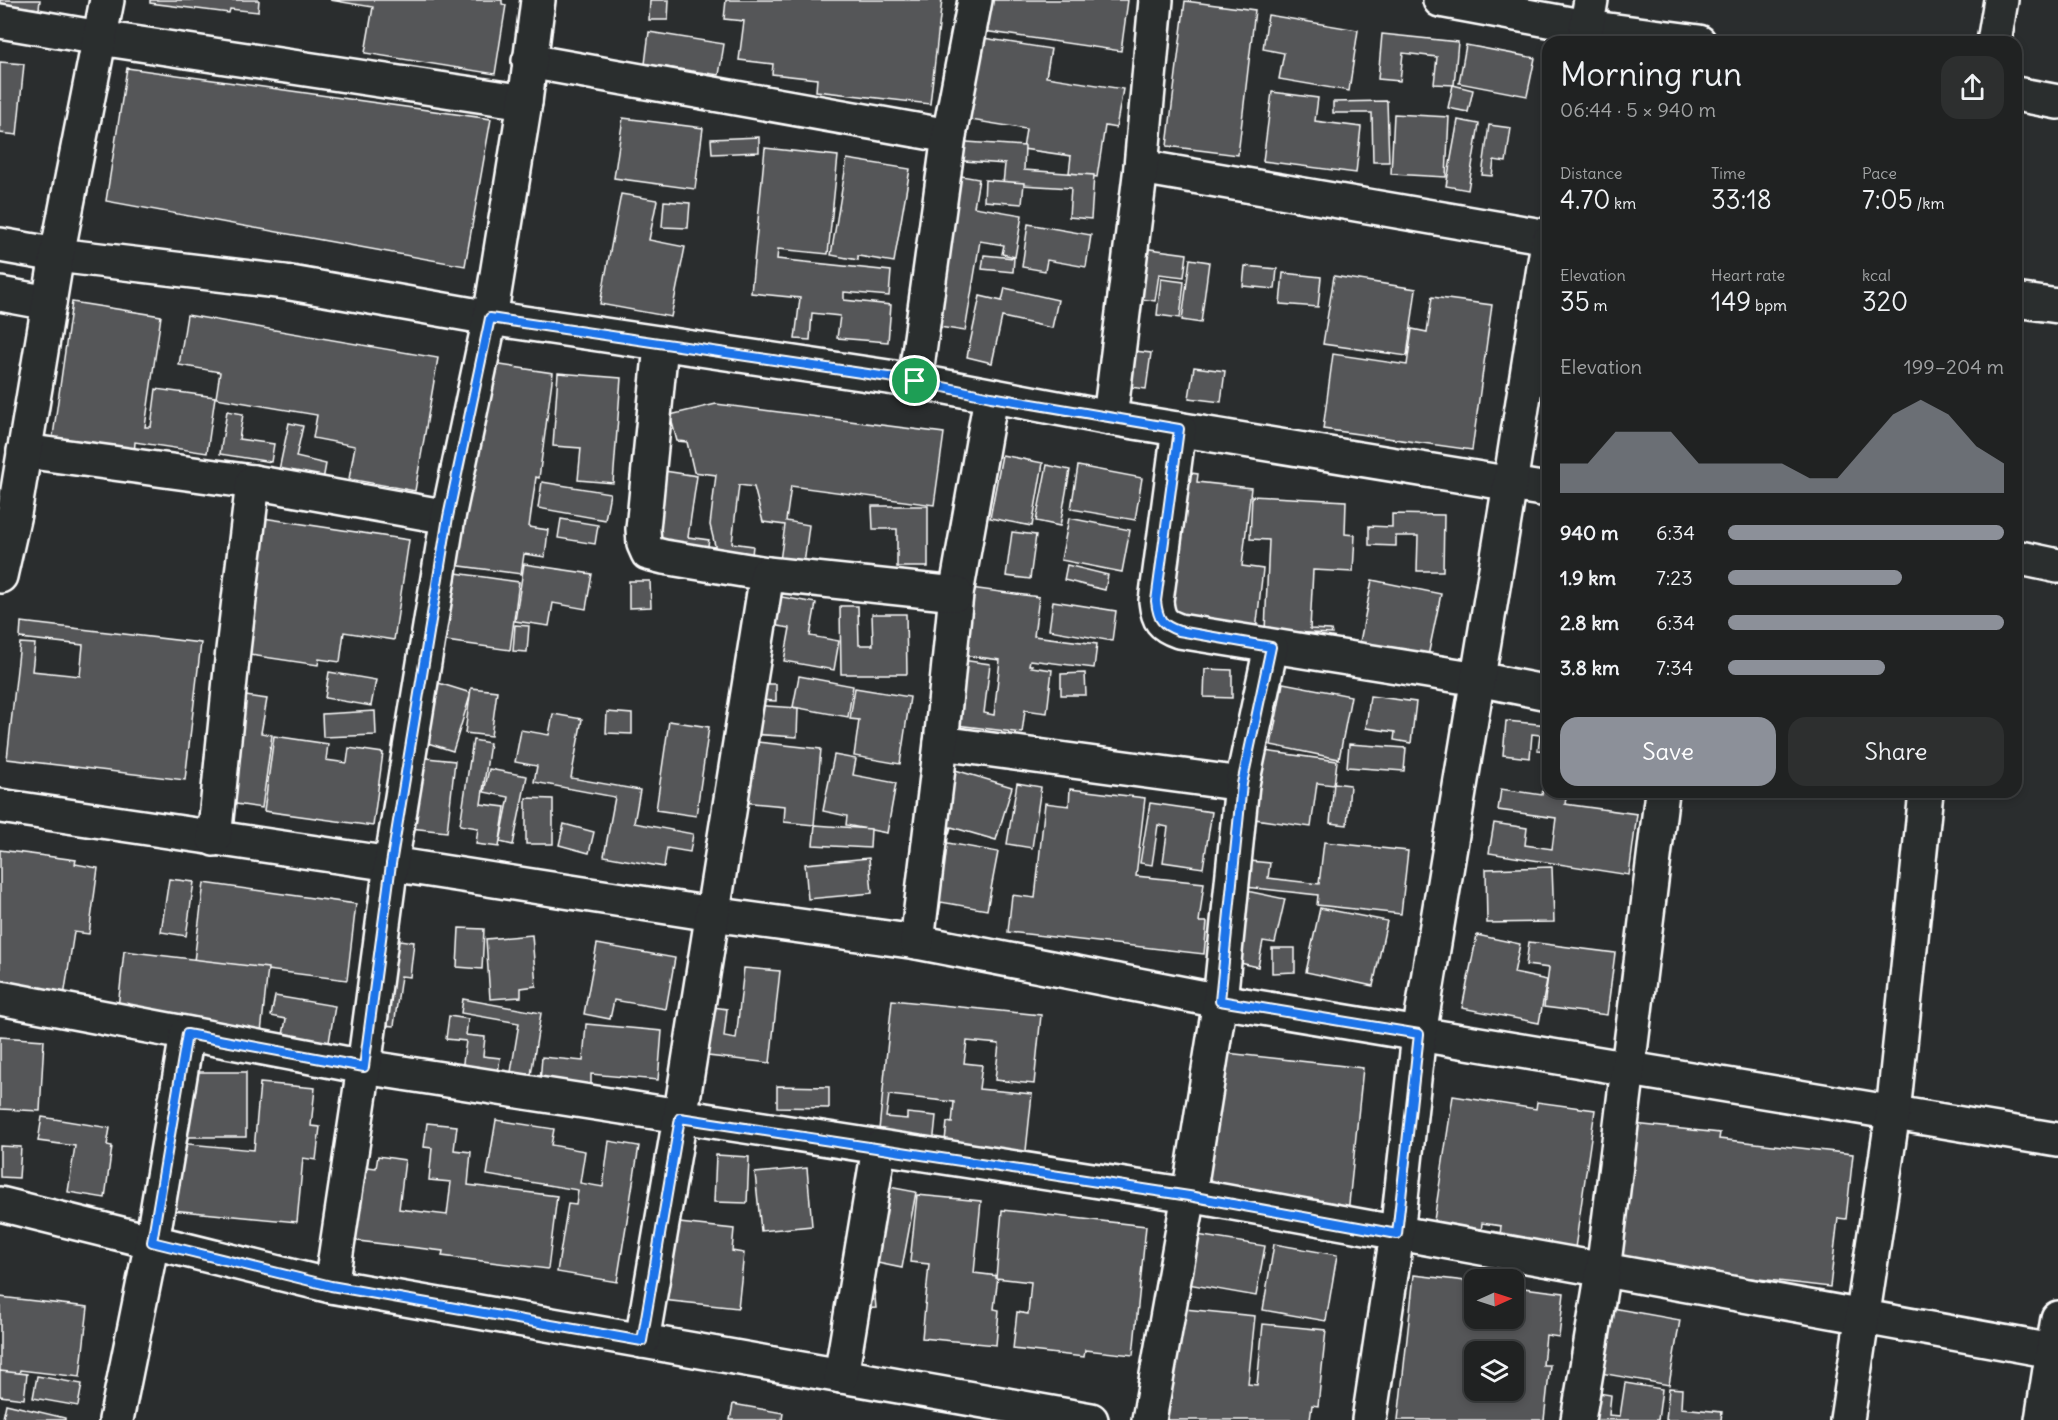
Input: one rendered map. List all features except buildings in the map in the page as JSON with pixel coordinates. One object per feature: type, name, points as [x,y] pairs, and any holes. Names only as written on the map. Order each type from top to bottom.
[{"type":"street","points":[[0,576],[7,513],[24,451],[57,255],[107,0]]},
{"type":"street","points":[[331,1286],[364,1067],[391,864],[448,517],[490,318],[525,102],[538,0]]},
{"type":"street","points":[[915,381],[949,136],[975,0]]},
{"type":"street","points":[[1110,418],[1141,167],[1156,0]]},
{"type":"street","points":[[1440,0],[1664,36]]},
{"type":"street","points":[[1995,36],[2001,0]]},
{"type":"street","points":[[0,21],[525,102]]},
{"type":"street","points":[[529,61],[949,136]]},
{"type":"street","points":[[2022,95],[2058,102]]},
{"type":"street","points":[[1141,167],[1542,238]]},
{"type":"street","points":[[0,245],[57,255],[285,282],[661,345],[915,381],[1110,418],[1542,489]]},
{"type":"street","points":[[1369,1420],[1397,1234],[1419,1034],[1542,278]]},
{"type":"street","points":[[0,294],[49,303]]},
{"type":"street","points":[[2022,301],[2058,306]]},
{"type":"street","points":[[661,345],[643,529],[644,544],[648,553],[767,574],[956,594]]},
{"type":"street","points":[[917,942],[956,594],[991,397]]},
{"type":"street","points":[[1179,429],[1156,601],[1158,616],[1167,627],[1271,647],[1478,679],[1542,692]]},
{"type":"street","points":[[24,451],[253,482],[448,517]]},
{"type":"street","points":[[214,839],[253,482]]},
{"type":"street","points":[[2022,558],[2058,566]]},
{"type":"street","points":[[642,1341],[767,574]]},
{"type":"street","points":[[1149,1420],[1189,1196],[1220,1001],[1242,784],[1271,647]]},
{"type":"street","points":[[941,743],[1242,784]]},
{"type":"street","points":[[1578,1420],[1603,1271],[1626,1068],[1661,798]]},
{"type":"street","points":[[1847,1420],[1893,1113],[1925,798]]},
{"type":"street","points":[[0,806],[712,914],[917,942],[1220,1001],[2058,1140]]},
{"type":"street","points":[[0,998],[364,1067],[1189,1196],[2055,1352]]},
{"type":"street","points":[[116,1420],[152,1242],[187,1034]]},
{"type":"street","points":[[841,1376],[879,1148]]},
{"type":"street","points":[[0,1204],[331,1286],[1091,1420]]},
{"type":"street","points":[[2042,1420],[2055,1352],[2058,1318]]},
{"type":"route","points":[[490,318],[915,381],[991,397],[1179,429],[1156,601],[1158,616],[1167,627],[1179,631],[1271,647],[1242,784],[1220,1001],[1419,1034],[1397,1234],[1189,1196],[680,1118],[642,1341],[331,1286],[152,1242],[187,1034],[364,1067],[391,864],[448,517],[490,318]]}]
